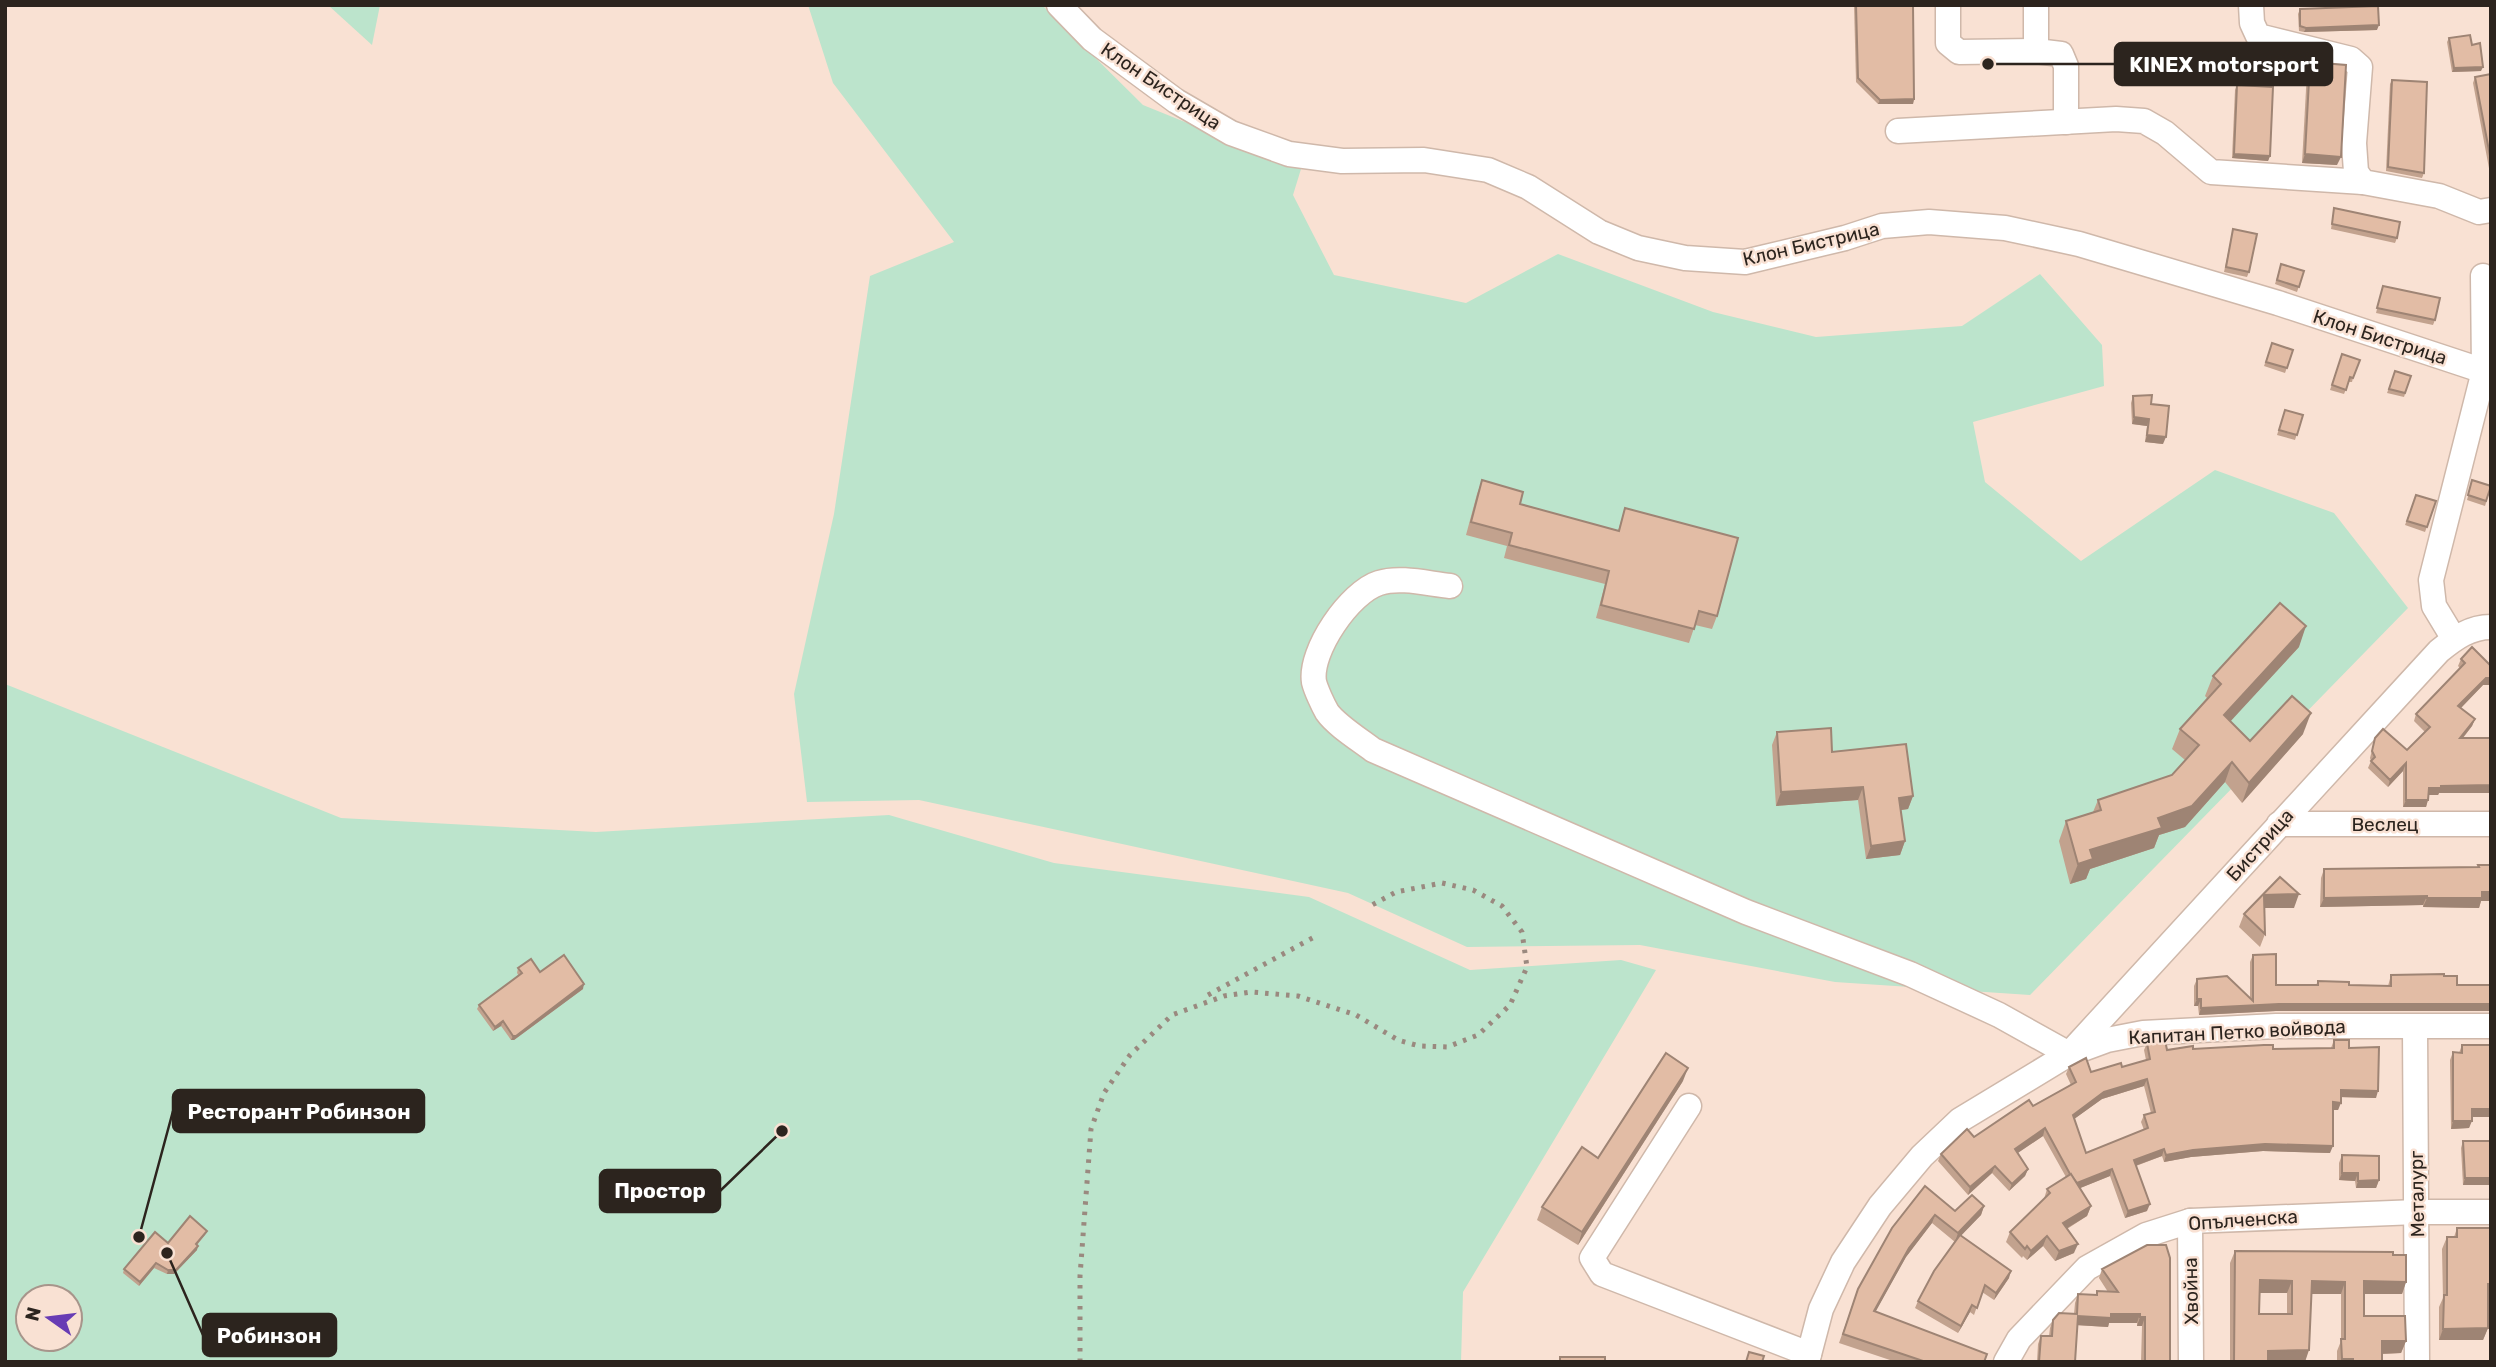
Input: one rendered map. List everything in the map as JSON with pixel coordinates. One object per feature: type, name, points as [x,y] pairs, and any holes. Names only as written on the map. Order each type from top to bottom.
[{"type":"street","name":"Клон Бистрица","points":[[1059,5],[1092,38],[1176,101],[1231,133],[1289,154],[1302,156],[1342,161],[1424,160],[1488,170],[1528,187],[1599,232],[1638,248],[1685,258],[1745,262],[1845,238],[1882,226],[1928,222],[2005,228],[2079,244],[2278,303],[2484,371]]},
{"type":"street","points":[[1948,5],[1948,43],[1959,52],[2036,51],[2061,54],[2066,66],[2066,122]]},
{"type":"street","points":[[2036,5],[2036,51]]},
{"type":"street","points":[[2250,5],[2252,23],[2258,36],[2351,59],[2360,67],[2354,143],[2356,172],[2363,182]]},
{"type":"street","points":[[1898,131],[2116,119],[2144,121],[2165,133],[2211,172],[2363,182],[2439,196],[2479,212],[2491,210]]},
{"type":"street","points":[[2454,639],[2434,606],[2431,580],[2484,371],[2483,275]]},
{"type":"street","points":[[1450,586],[1379,583],[1356,598],[1334,623],[1320,648],[1314,681],[1328,713],[1373,750],[1746,912],[1910,974],[1999,1015],[2069,1054]]},
{"type":"street","name":"Бистрица","points":[[2069,1054],[2439,651],[2454,639],[2477,627],[2491,627]]},
{"type":"street","name":"Веслец","points":[[2279,824],[2491,824]]},
{"type":"street","name":"Капитан Петко войвода","points":[[1808,1358],[1821,1309],[1843,1262],[1880,1206],[1922,1156],[1960,1120],[2069,1054],[2107,1040],[2143,1033],[2276,1026],[2491,1026]]},
{"type":"street","name":"Металург","points":[[2415,1027],[2417,1362]]},
{"type":"street","points":[[1689,1106],[1592,1258],[1602,1274],[1808,1358]]},
{"type":"street","name":"Опълченска","points":[[2007,1362],[2019,1339],[2087,1268],[2146,1235],[2190,1221],[2417,1212],[2491,1212]]},
{"type":"street","name":"Хвойна","points":[[2190,1221],[2191,1362]]},
{"type":"green space","points":[[328,5],[380,5],[372,45]]},
{"type":"green space","points":[[808,5],[1042,5],[1143,105],[1301,169],[1293,195],[1334,275],[1466,303],[1558,254],[1713,312],[1816,337],[1962,326],[2040,274],[2102,345],[2104,386],[1973,422],[1985,482],[2081,561],[2215,470],[2334,513],[2408,608],[2030,995],[1835,982],[1640,945],[1467,947],[1348,893],[919,800],[807,802],[794,694],[834,514],[870,276],[954,242],[833,83]]},
{"type":"green space","points":[[5,684],[341,818],[596,832],[889,815],[1054,863],[1309,897],[1470,970],[1621,960],[1656,970],[1463,1292],[1461,1362],[5,1362]]},
{"type":"building","points":[[1856,5],[1913,5],[1914,99],[1880,100],[1858,78]]},
{"type":"building","points":[[2378,6],[2379,25],[2300,26],[2300,9]]},
{"type":"building","points":[[2470,35],[2472,45],[2480,43],[2483,67],[2454,68],[2449,38]]},
{"type":"building","points":[[2310,62],[2346,65],[2341,157],[2305,154]]},
{"type":"building","points":[[2491,74],[2491,161],[2475,77]]},
{"type":"building","points":[[2392,80],[2427,82],[2424,173],[2388,167]]},
{"type":"building","points":[[2237,85],[2273,87],[2270,156],[2234,154]]},
{"type":"building","points":[[2334,208],[2400,222],[2397,238],[2332,224]]},
{"type":"building","points":[[2233,229],[2257,234],[2249,272],[2226,267]]},
{"type":"building","points":[[2281,264],[2304,271],[2299,287],[2277,280]]},
{"type":"building","points":[[2383,286],[2440,298],[2435,320],[2377,308]]},
{"type":"building","points":[[2272,343],[2293,350],[2287,368],[2266,362]]},
{"type":"building","points":[[2342,354],[2360,360],[2346,390],[2332,385]]},
{"type":"building","points":[[2395,371],[2411,376],[2405,393],[2389,389]]},
{"type":"building","points":[[2152,395],[2151,404],[2169,406],[2166,437],[2147,435],[2149,419],[2134,417],[2133,396]]},
{"type":"building","points":[[2285,410],[2303,415],[2297,435],[2279,430]]},
{"type":"building","points":[[1482,480],[1523,492],[1520,504],[1619,531],[1625,508],[1738,538],[1717,616],[1699,611],[1694,629],[1601,605],[1609,571],[1509,545],[1512,533],[1471,522]]},
{"type":"building","points":[[2472,480],[2491,486],[2486,501],[2468,495]]},
{"type":"building","points":[[2416,495],[2436,501],[2427,527],[2407,521]]},
{"type":"building","points":[[2280,603],[2306,626],[2224,715],[2250,741],[2292,696],[2311,713],[2249,783],[2232,762],[2192,806],[2158,818],[2162,828],[2090,850],[2093,859],[2078,864],[2066,821],[2101,810],[2098,800],[2172,775],[2199,745],[2180,729],[2221,684],[2213,676]]},
{"type":"building","points":[[2472,647],[2491,666],[2491,678],[2486,678],[2458,706],[2475,719],[2460,738],[2491,738],[2491,785],[2429,788],[2428,800],[2406,800],[2406,763],[2390,780],[2371,761],[2375,757],[2372,751],[2375,738],[2383,729],[2407,750],[2430,727],[2416,714],[2465,663],[2461,659]]},
{"type":"building","points":[[1831,728],[1832,752],[1906,744],[1913,796],[1899,798],[1905,841],[1871,846],[1863,787],[1781,792],[1777,732]]},
{"type":"building","points":[[2478,865],[2491,865],[2491,892],[2482,892],[2482,898],[2324,898],[2324,869],[2479,867]]},
{"type":"building","points":[[2280,877],[2299,894],[2264,895],[2265,934],[2244,914]]},
{"type":"building","points":[[2276,954],[2276,985],[2318,985],[2318,981],[2391,986],[2391,975],[2444,974],[2457,976],[2457,985],[2491,985],[2491,1004],[2279,1004],[2201,1008],[2201,999],[2197,999],[2197,979],[2227,976],[2253,1001],[2253,955]]},
{"type":"building","points":[[564,955],[584,984],[516,1036],[513,1036],[503,1021],[495,1027],[479,1005],[522,973],[518,968],[531,959],[540,972]]},
{"type":"building","points":[[2165,1040],[2167,1050],[2193,1046],[2193,1049],[2264,1045],[2273,1045],[2273,1049],[2334,1048],[2334,1040],[2349,1040],[2349,1048],[2379,1047],[2378,1091],[2341,1090],[2341,1103],[2333,1102],[2333,1146],[2265,1144],[2166,1155],[2164,1149],[2134,1160],[2150,1204],[2128,1211],[2112,1169],[2077,1183],[2045,1128],[2015,1149],[2028,1169],[2012,1184],[1995,1166],[1970,1187],[1941,1154],[1967,1129],[1974,1137],[2029,1100],[2033,1106],[2076,1082],[2069,1067],[2086,1058],[2091,1072],[2121,1063],[2122,1067],[2150,1059],[2147,1043]],"holes":[[[2147,1079],[2155,1112],[2144,1115],[2148,1128],[2086,1153],[2073,1115],[2104,1092]]]},
{"type":"building","points":[[2462,1045],[2491,1045],[2491,1109],[2472,1109],[2472,1121],[2453,1121],[2453,1052],[2462,1053]]},
{"type":"building","points":[[1666,1053],[1688,1068],[1582,1232],[1542,1207],[1582,1147],[1598,1158]]},
{"type":"building","points":[[2463,1141],[2491,1141],[2491,1178],[2465,1178]]},
{"type":"building","points":[[2342,1155],[2379,1156],[2379,1180],[2358,1181],[2358,1173],[2342,1173]]},
{"type":"building","points":[[2071,1174],[2091,1206],[2063,1223],[2078,1244],[2059,1251],[2047,1236],[2031,1251],[2027,1246],[2025,1249],[2010,1232],[2050,1193],[2047,1189]]},
{"type":"building","points":[[1925,1186],[1955,1211],[1972,1195],[1984,1206],[1958,1233],[1935,1215],[1909,1248],[1874,1311],[1987,1354],[1984,1362],[1926,1362],[1843,1334],[1858,1289],[1892,1228]]},
{"type":"building","points":[[190,1216],[207,1231],[196,1244],[198,1246],[176,1270],[168,1270],[156,1263],[140,1282],[124,1269],[155,1232],[168,1243]]},
{"type":"building","points":[[2457,1228],[2491,1228],[2488,1328],[2443,1329],[2444,1295],[2447,1295],[2447,1237],[2457,1237]]},
{"type":"building","points":[[1960,1235],[2011,1271],[1996,1293],[1985,1285],[1977,1308],[1972,1305],[1961,1326],[1918,1301],[1934,1271]]},
{"type":"building","points":[[2147,1245],[2166,1245],[2170,1258],[2170,1362],[2145,1362],[2145,1317],[2140,1317],[2140,1314],[2111,1314],[2111,1318],[2078,1316],[2075,1362],[2039,1362],[2041,1336],[2052,1336],[2053,1320],[2059,1313],[2077,1314],[2078,1294],[2118,1292],[2102,1269]]},
{"type":"building","points":[[2235,1251],[2393,1252],[2393,1255],[2406,1255],[2406,1282],[2364,1281],[2364,1316],[2405,1316],[2406,1341],[2382,1341],[2382,1362],[2353,1362],[2353,1359],[2342,1359],[2341,1339],[2345,1339],[2345,1282],[2312,1281],[2309,1350],[2268,1351],[2268,1362],[2234,1362]],"holes":[[[2260,1280],[2292,1281],[2292,1314],[2259,1314]]]},
{"type":"building","points":[[1749,1352],[1764,1356],[1762,1362],[1746,1362]]},
{"type":"building","points":[[1560,1357],[1605,1357],[1605,1362],[1560,1362]]},
{"type":"railway","points":[[1080,1362],[1080,1276],[1091,1129],[1104,1093],[1130,1055],[1172,1015],[1224,996],[1251,992],[1298,996],[1356,1015],[1398,1040],[1419,1046],[1447,1047],[1478,1035],[1510,1005],[1527,967],[1522,932],[1502,906],[1473,890],[1442,883],[1396,892],[1372,905]]},
{"type":"railway","points":[[1208,995],[1316,936]]},
{"type":"place","name":"KINEX motorsport","points":[[1988,64]]},
{"type":"place","name":"Простор","points":[[782,1131]]},
{"type":"place","name":"Ресторант Робинзон","points":[[139,1237]]},
{"type":"place","name":"Робинзон","points":[[167,1253]]}]
